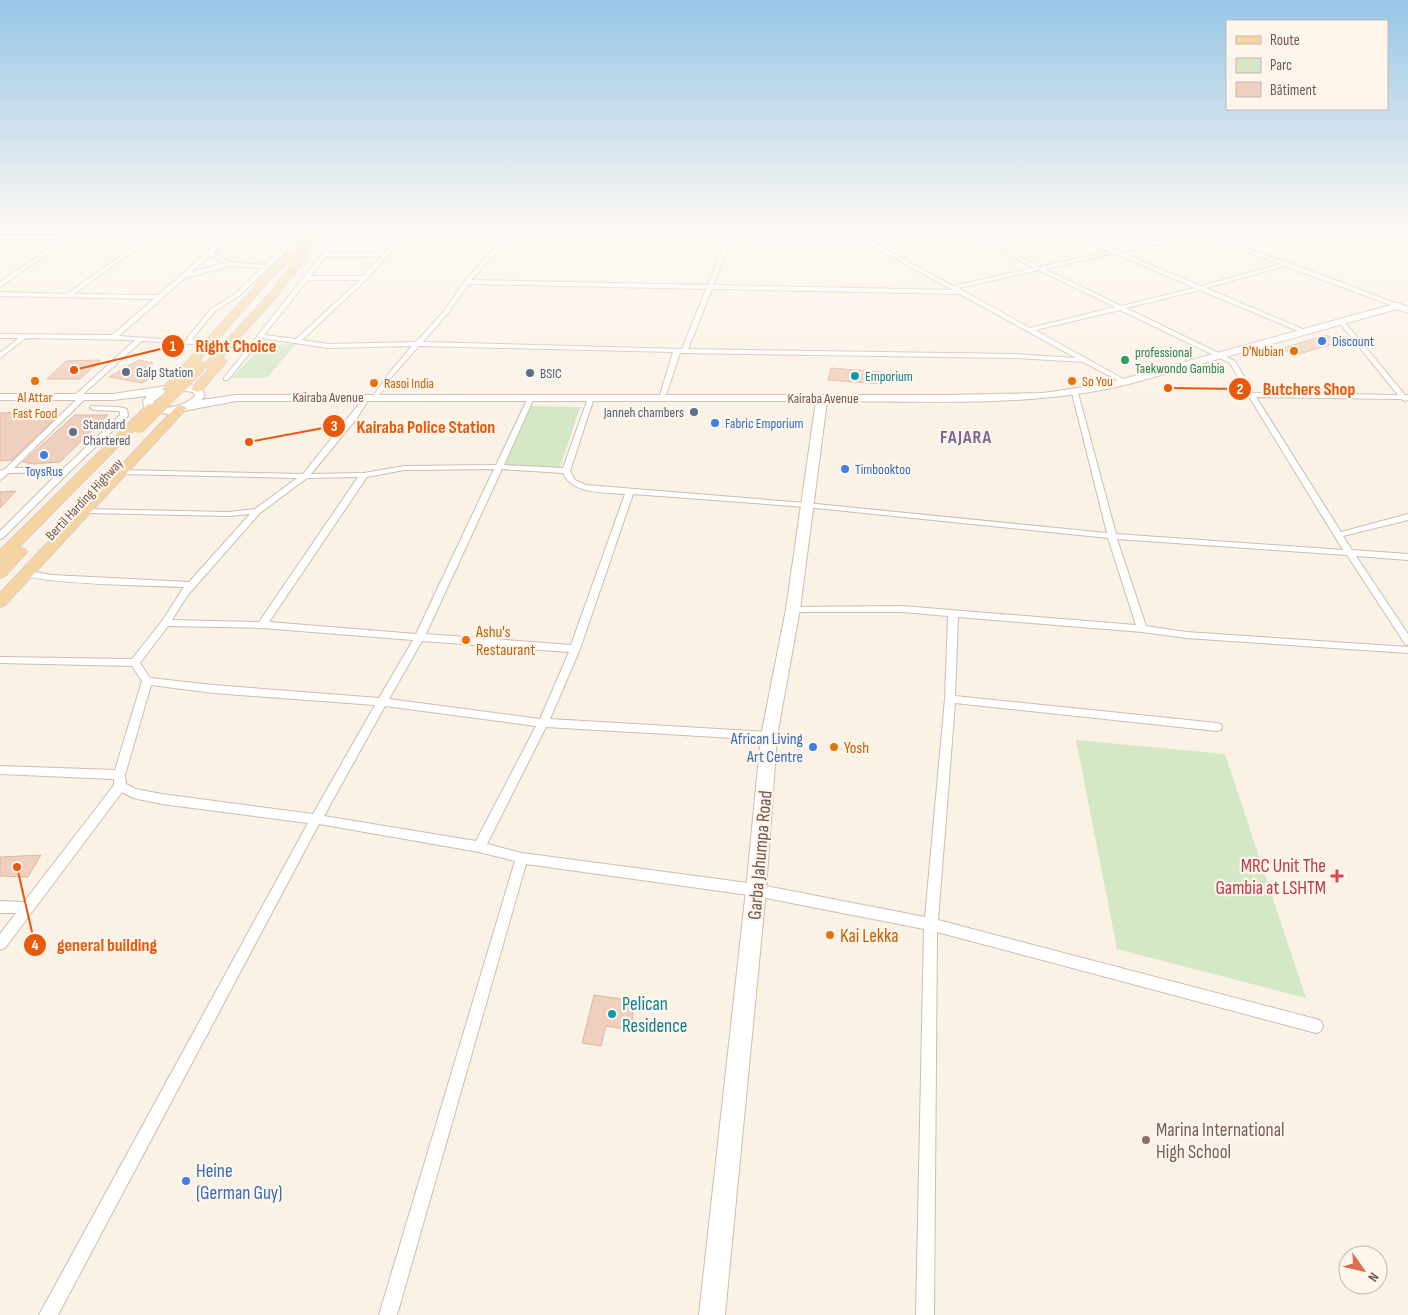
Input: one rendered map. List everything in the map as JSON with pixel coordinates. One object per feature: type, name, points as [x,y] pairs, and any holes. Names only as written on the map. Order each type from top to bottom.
[{"type":"main road","points":[[165,390],[256,290]]},
{"type":"main road","name":"Bertil Harding Highway","points":[[0,573],[228,337],[269,290]]},
{"type":"main road","name":"Bertil Harding Highway","points":[[0,589],[150,427],[237,337],[273,290]]},
{"type":"main road","points":[[199,390],[283,290]]},
{"type":"main road","points":[[0,558],[150,406]]},
{"type":"main road","points":[[0,602],[184,407]]},
{"type":"street","points":[[66,296],[74,290]]},
{"type":"street","points":[[114,337],[166,290]]},
{"type":"street","points":[[191,343],[192,333],[213,310],[242,290]]},
{"type":"street","points":[[226,379],[297,290]]},
{"type":"street","points":[[297,342],[352,290]]},
{"type":"street","points":[[135,663],[166,623],[183,594],[257,511],[305,476],[354,416],[446,312],[461,290]]},
{"type":"street","points":[[662,398],[681,351],[710,290]]},
{"type":"street","points":[[859,290],[961,292],[1125,382]]},
{"type":"street","points":[[1084,290],[1233,362],[1251,395],[1338,535],[1408,642]]},
{"type":"street","points":[[1028,330],[1191,290]]},
{"type":"street","points":[[1207,290],[1305,332]]},
{"type":"street","points":[[1356,290],[1403,308]]},
{"type":"street","points":[[0,294],[158,297]]},
{"type":"street","points":[[0,301],[10,294]]},
{"type":"street","name":"Kairaba Avenue","points":[[236,398],[1013,398],[1075,393],[1125,382],[1341,321],[1403,308]]},
{"type":"street","points":[[1341,321],[1406,399]]},
{"type":"street","points":[[0,336],[114,337],[208,344]]},
{"type":"street","points":[[0,356],[25,336]]},
{"type":"street","points":[[261,336],[328,346],[418,344],[681,351],[1014,356],[1082,360]]},
{"type":"street","points":[[0,478],[3,471],[139,340]]},
{"type":"street","points":[[0,397],[113,397],[185,387],[236,398]]},
{"type":"street","points":[[150,406],[150,398],[165,390]]},
{"type":"street","points":[[184,407],[199,398],[199,390]]},
{"type":"street","points":[[1075,393],[1112,536],[1142,629]]},
{"type":"street","points":[[1251,395],[1406,399]]},
{"type":"street","points":[[113,397],[164,410],[236,398]]},
{"type":"street","points":[[48,1315],[316,819],[420,636],[531,398]]},
{"type":"street","points":[[591,398],[566,471],[568,478],[575,485],[629,493],[806,505],[1112,536],[1408,557]]},
{"type":"street","name":"Garba Jahumpa Road","points":[[712,1315],[756,890],[769,736],[793,608],[822,398]]},
{"type":"street","points":[[0,536],[66,470],[124,416],[124,411],[119,409],[94,408]]},
{"type":"street","points":[[121,472],[305,476],[364,475],[404,468],[499,467],[566,471]]},
{"type":"street","points":[[3,471],[66,470]]},
{"type":"street","points":[[262,625],[364,475]]},
{"type":"street","points":[[479,848],[544,723],[575,649],[629,493]]},
{"type":"street","points":[[85,511],[229,514],[257,511]]},
{"type":"street","points":[[1338,535],[1408,517]]},
{"type":"street","points":[[28,574],[52,578],[191,585]]},
{"type":"street","points":[[793,608],[902,609],[1142,629],[1186,635],[1408,650]]},
{"type":"street","points":[[925,1315],[931,924],[950,699],[953,613]]},
{"type":"street","points":[[166,623],[262,625],[575,649]]},
{"type":"street","points":[[0,660],[135,663]]},
{"type":"street","points":[[135,663],[147,681],[195,688],[382,702],[544,723],[769,736]]},
{"type":"street","points":[[0,944],[119,781],[147,681]]},
{"type":"street","points":[[950,699],[1216,727]]},
{"type":"street","points":[[0,770],[119,781],[133,793],[162,799],[316,819],[479,848],[522,858],[756,890],[931,924],[1316,1026]]},
{"type":"street","points":[[388,1315],[522,858]]},
{"type":"street","points":[[0,907],[28,908]]},
{"type":"green space","points":[[296,344],[267,378],[232,378],[263,345]]},
{"type":"green space","points":[[529,406],[580,407],[560,468],[504,467]]},
{"type":"green space","points":[[1076,740],[1225,754],[1306,998],[1117,949]]},
{"type":"building","points":[[1326,335],[1342,341],[1296,355],[1280,349]]},
{"type":"building","points":[[101,360],[80,379],[47,379],[66,361]]},
{"type":"building","name":"Galp Station","points":[[139,360],[153,363],[141,370],[159,373],[142,383],[109,377]]},
{"type":"building","name":"Emporium","points":[[831,368],[882,372],[881,384],[828,380]]},
{"type":"building","points":[[56,412],[54,419],[12,460],[0,461],[0,413]]},
{"type":"building","name":"Standard Chartered","points":[[75,415],[108,415],[60,462],[34,464],[23,462]]},
{"type":"building","points":[[16,491],[0,508],[0,492]]},
{"type":"building","points":[[41,855],[28,877],[0,876],[0,857]]},
{"type":"building","name":"Pelican Residence","points":[[594,995],[636,1001],[630,1030],[606,1026],[601,1046],[582,1043]]},
{"type":"place","name":"Discount","points":[[1322,341]]},
{"type":"place","name":"D'Nubian","points":[[1294,351]]},
{"type":"place","name":"professional Taekwondo Gambia","points":[[1125,360]]},
{"type":"place","name":"Right Choice","points":[[74,370]]},
{"type":"place","name":"Galp Station","points":[[126,372]]},
{"type":"place","name":"BSIC","points":[[530,373]]},
{"type":"place","name":"Emporium","points":[[855,376]]},
{"type":"place","name":"Al Attar Fast Food","points":[[35,381]]},
{"type":"place","name":"So You","points":[[1072,381]]},
{"type":"place","name":"Rasoi India","points":[[374,383]]},
{"type":"place","name":"Butchers Shop","points":[[1168,388]]},
{"type":"place","name":"Janneh chambers","points":[[694,412]]},
{"type":"place","name":"Fabric Emporium","points":[[715,423]]},
{"type":"place","name":"Standard Chartered","points":[[73,432]]},
{"type":"place","name":"Kairaba Police Station","points":[[249,442]]},
{"type":"place","name":"ToysRus","points":[[44,455]]},
{"type":"place","name":"Timbooktoo","points":[[845,469]]},
{"type":"place","name":"Ashu's Restaurant","points":[[466,640]]},
{"type":"place","name":"African Living Art Centre","points":[[813,747]]},
{"type":"place","name":"Yosh","points":[[834,747]]},
{"type":"place","name":"general building","points":[[17,867]]},
{"type":"place","name":"MRC Unit The Gambia at LSHTM","points":[[1337,876]]},
{"type":"place","name":"Kai Lekka","points":[[830,935]]},
{"type":"place","name":"Pelican Residence","points":[[612,1014]]},
{"type":"place","name":"Marina International High School","points":[[1146,1140]]},
{"type":"place","name":"Heine (German Guy)","points":[[186,1181]]},
{"type":"district","name":"FAJARA","points":[[966,437]]}]
